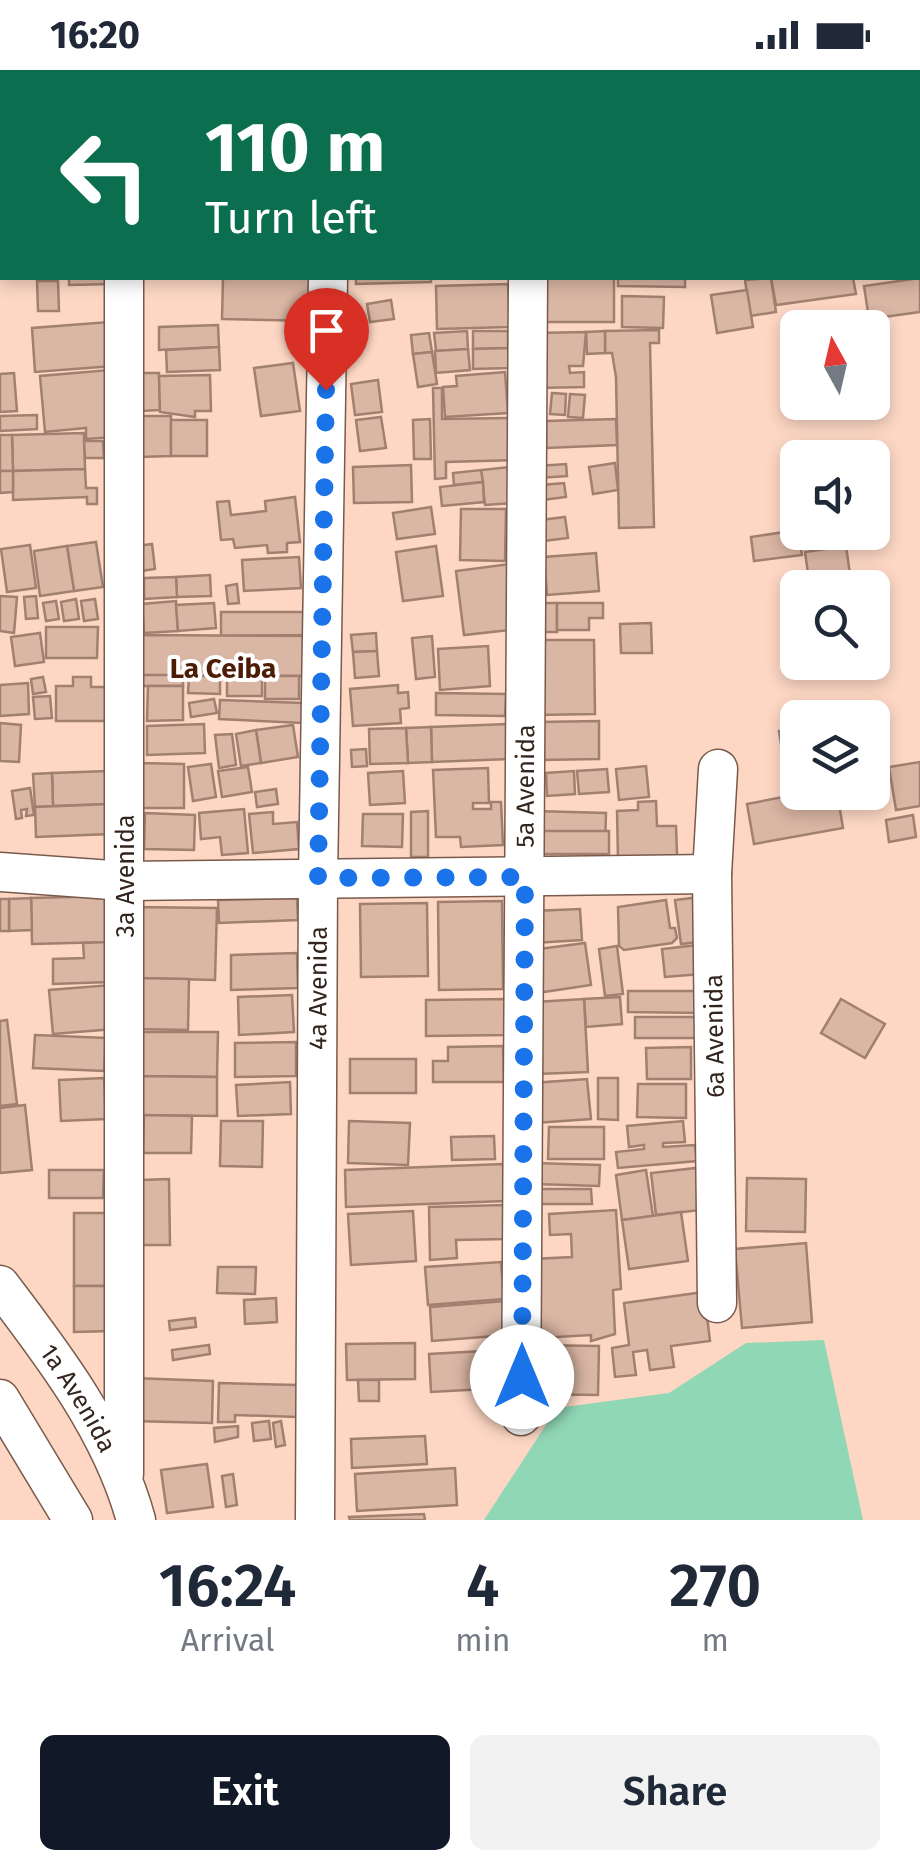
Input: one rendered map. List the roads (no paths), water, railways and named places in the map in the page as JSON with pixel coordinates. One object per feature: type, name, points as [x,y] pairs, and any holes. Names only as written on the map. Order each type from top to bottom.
[{"type":"street","name":"3a Avenida","points":[[124,280],[124,1474]]},
{"type":"street","name":"4a Avenida","points":[[316,1520],[318,878],[328,280]]},
{"type":"street","name":"5a Avenida","points":[[521,1416],[528,280]]},
{"type":"street","name":"6a Avenida","points":[[716,1303],[712,874],[718,769]]},
{"type":"street","points":[[0,872],[125,881],[712,874]]},
{"type":"street","name":"1a Avenida","points":[[0,1285],[58,1360],[124,1474],[136,1520]]},
{"type":"street","points":[[0,1399],[73,1520]]},
{"type":"district","name":"La Ceiba","points":[[223,668]]}]
